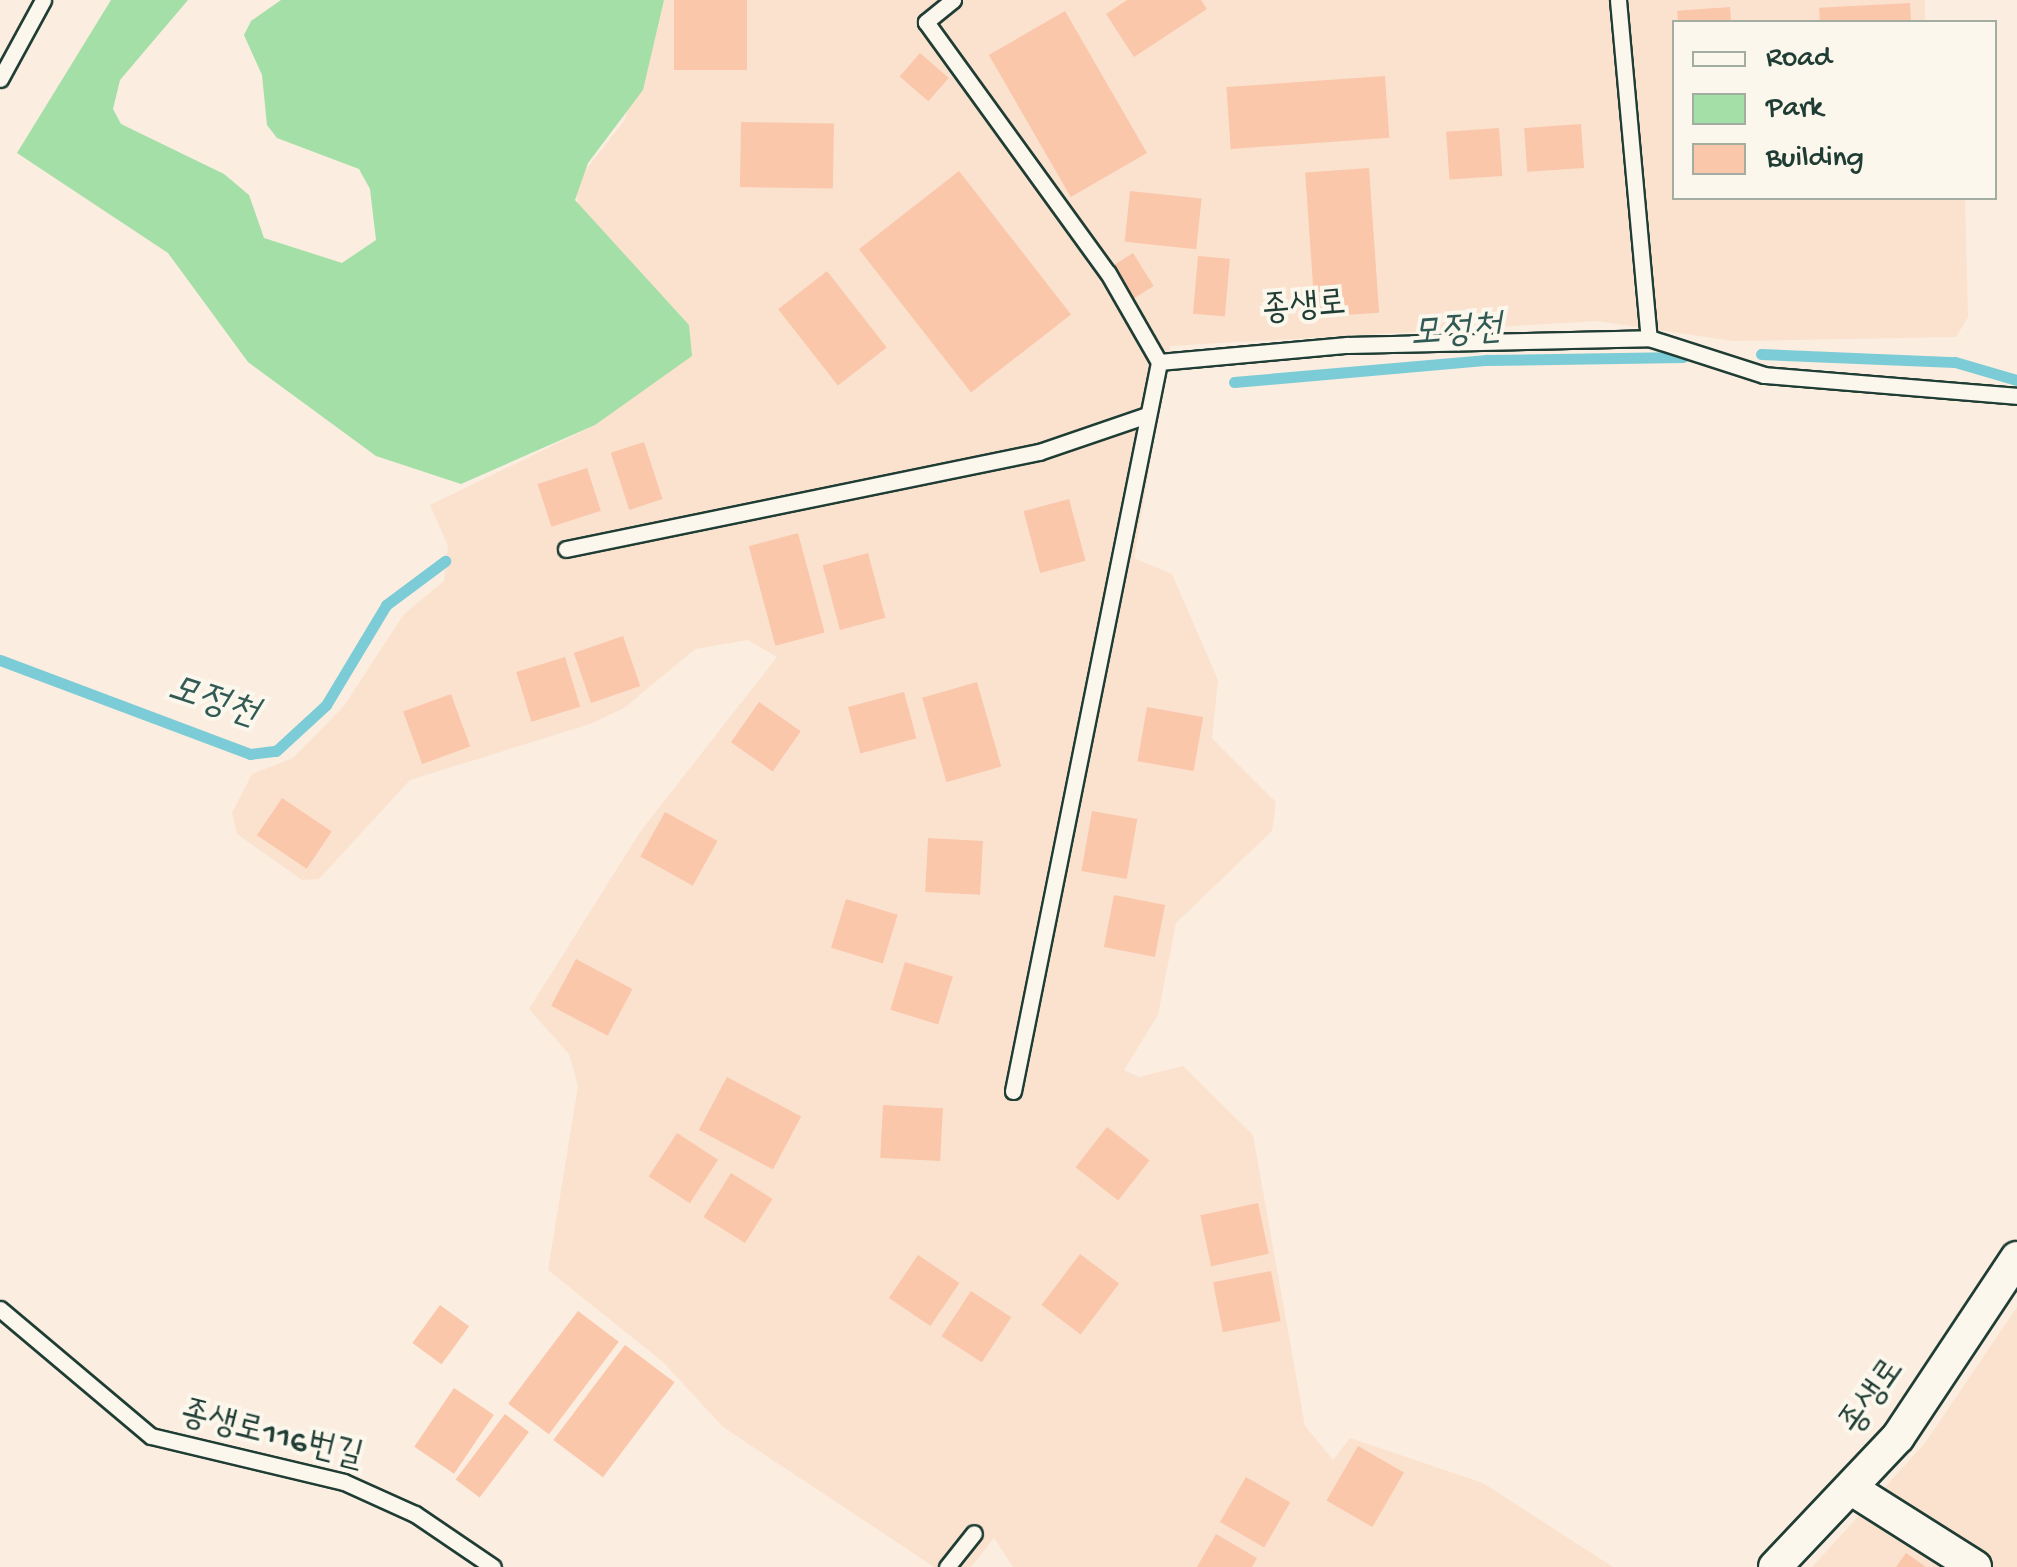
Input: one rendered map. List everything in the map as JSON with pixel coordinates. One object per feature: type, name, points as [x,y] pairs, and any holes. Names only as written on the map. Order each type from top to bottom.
[{"type":"street","name":"종생로","points":[[1776,1567],[1855,1490],[2017,1258]]},
{"type":"street","points":[[1855,1490],[1974,1567]]},
{"type":"lane","points":[[0,79],[44,0]]},
{"type":"lane","points":[[953,0],[926,22],[1108,272],[1159,362],[1013,1091]]},
{"type":"lane","points":[[1618,0],[1650,338]]},
{"type":"lane","name":"종생로","points":[[1159,362],[1366,344],[1650,338],[1764,375],[2017,396]]},
{"type":"lane","points":[[566,549],[1039,452],[1146,415]]},
{"type":"lane","name":"종생로116번길","points":[[0,1308],[152,1436],[344,1482],[415,1514],[493,1567]]},
{"type":"lane","points":[[947,1567],[974,1533]]},
{"type":"shaded area","points":[[664,0],[1925,0],[1925,20],[1672,20],[1672,200],[1965,200],[1968,317],[1956,337],[1733,341],[1597,321],[1170,346],[1134,558],[1172,574],[1218,680],[1212,738],[1276,802],[1272,831],[1176,923],[1158,1015],[1124,1070],[1139,1077],[1183,1066],[1253,1135],[1305,1426],[1333,1460],[1350,1438],[1483,1483],[1613,1567],[1013,1567],[994,1538],[971,1567],[934,1567],[723,1427],[663,1362],[548,1270],[578,1086],[569,1054],[529,1009],[640,832],[777,657],[748,640],[695,649],[624,708],[590,724],[410,780],[319,879],[302,880],[237,834],[232,813],[252,774],[293,758],[344,706],[404,614],[444,581],[448,546],[430,505],[595,425],[576,182],[624,121]]},
{"type":"shaded area","points":[[2017,1307],[2017,1567],[1812,1567],[1925,1443]]},
{"type":"green space","points":[[111,0],[188,0],[120,80],[113,109],[121,124],[224,174],[249,195],[264,238],[342,263],[376,240],[370,189],[359,169],[277,138],[267,125],[262,75],[244,35],[251,21],[281,0],[664,0],[643,90],[588,163],[575,200],[689,325],[692,356],[595,425],[461,484],[376,456],[248,362],[168,253],[17,153]]},
{"type":"building","points":[[674,0],[747,0],[747,70],[674,70]]},
{"type":"building","points":[[1127,0],[1201,0],[1207,9],[1134,57],[1106,14]]},
{"type":"building","points":[[1910,3],[1911,20],[1820,20],[1819,8]]},
{"type":"building","points":[[1730,7],[1731,20],[1678,20],[1677,11]]},
{"type":"building","points":[[1065,11],[1147,153],[1071,197],[989,55]]},
{"type":"building","points":[[920,53],[949,78],[928,101],[900,76]]},
{"type":"building","points":[[1385,76],[1389,138],[1231,149],[1226,87]]},
{"type":"building","points":[[741,122],[834,124],[833,189],[740,187]]},
{"type":"building","points":[[1581,124],[1584,168],[1527,172],[1524,128]]},
{"type":"building","points":[[1499,128],[1502,176],[1449,180],[1446,132]]},
{"type":"building","points":[[1369,168],[1379,313],[1315,317],[1305,172]]},
{"type":"building","points":[[959,171],[1071,314],[971,393],[859,249]]},
{"type":"building","points":[[1130,191],[1202,199],[1196,249],[1125,242]]},
{"type":"building","points":[[1133,253],[1154,286],[1134,298],[1113,265]]},
{"type":"building","points":[[1198,256],[1230,259],[1225,317],[1193,314]]},
{"type":"building","points":[[827,271],[887,347],[838,386],[778,309]]},
{"type":"building","points":[[644,442],[663,499],[629,510],[611,453]]},
{"type":"building","points":[[587,468],[601,511],[551,527],[538,484]]},
{"type":"building","points":[[1069,499],[1086,561],[1040,573],[1024,511]]},
{"type":"building","points":[[798,533],[825,632],[775,646],[749,546]]},
{"type":"building","points":[[868,553],[885,618],[840,630],[823,565]]},
{"type":"building","points":[[623,636],[640,686],[591,703],[574,653]]},
{"type":"building","points":[[565,657],[580,707],[531,722],[516,672]]},
{"type":"building","points":[[977,682],[1001,767],[946,782],[922,698]]},
{"type":"building","points":[[904,692],[916,738],[860,753],[848,707]]},
{"type":"building","points":[[451,694],[470,747],[422,764],[403,711]]},
{"type":"building","points":[[759,702],[801,731],[773,771],[731,742]]},
{"type":"building","points":[[1147,707],[1203,717],[1194,771],[1137,761]]},
{"type":"building","points":[[282,798],[332,832],[307,869],[257,835]]},
{"type":"building","points":[[1092,811],[1137,819],[1127,879],[1081,871]]},
{"type":"building","points":[[665,812],[717,841],[693,886],[640,857]]},
{"type":"building","points":[[928,838],[983,841],[980,895],[925,892]]},
{"type":"building","points":[[1114,895],[1165,905],[1155,957],[1104,947]]},
{"type":"building","points":[[846,899],[898,915],[883,964],[831,948]]},
{"type":"building","points":[[576,959],[633,989],[608,1036],[551,1006]]},
{"type":"building","points":[[905,962],[953,977],[938,1024],[890,1010]]},
{"type":"building","points":[[727,1077],[801,1116],[773,1169],[699,1130]]},
{"type":"building","points":[[883,1105],[943,1108],[940,1161],[880,1158]]},
{"type":"building","points":[[1107,1127],[1150,1160],[1118,1200],[1076,1167]]},
{"type":"building","points":[[677,1133],[718,1160],[690,1203],[649,1177]]},
{"type":"building","points":[[731,1173],[773,1199],[745,1243],[703,1217]]},
{"type":"building","points":[[1258,1203],[1269,1254],[1211,1266],[1200,1215]]},
{"type":"building","points":[[1080,1254],[1119,1283],[1081,1335],[1041,1305]]},
{"type":"building","points":[[918,1255],[959,1283],[930,1326],[889,1298]]},
{"type":"building","points":[[1271,1271],[1281,1321],[1223,1332],[1213,1282]]},
{"type":"building","points":[[971,1291],[1011,1317],[982,1362],[942,1336]]},
{"type":"building","points":[[440,1305],[469,1326],[441,1364],[412,1343]]},
{"type":"building","points":[[578,1311],[619,1342],[549,1434],[508,1404]]},
{"type":"building","points":[[625,1345],[675,1382],[603,1477],[553,1440]]},
{"type":"building","points":[[454,1388],[494,1415],[454,1474],[414,1447]]},
{"type":"building","points":[[505,1414],[529,1432],[480,1498],[456,1479]]},
{"type":"building","points":[[1358,1446],[1404,1472],[1372,1527],[1326,1501]]},
{"type":"building","points":[[1246,1477],[1290,1502],[1264,1548],[1220,1522]]},
{"type":"building","points":[[1216,1534],[1257,1558],[1252,1567],[1197,1567]]},
{"type":"building","points":[[1906,1553],[1926,1567],[1896,1567]]},
{"type":"waterway","name":"모정천","points":[[1761,354],[1955,362],[2017,380]]},
{"type":"waterway","name":"모정천","points":[[1234,382],[1487,360],[1683,357]]},
{"type":"waterway","name":"모정천","points":[[0,660],[250,754],[276,751],[326,705],[386,605],[445,561]]}]
